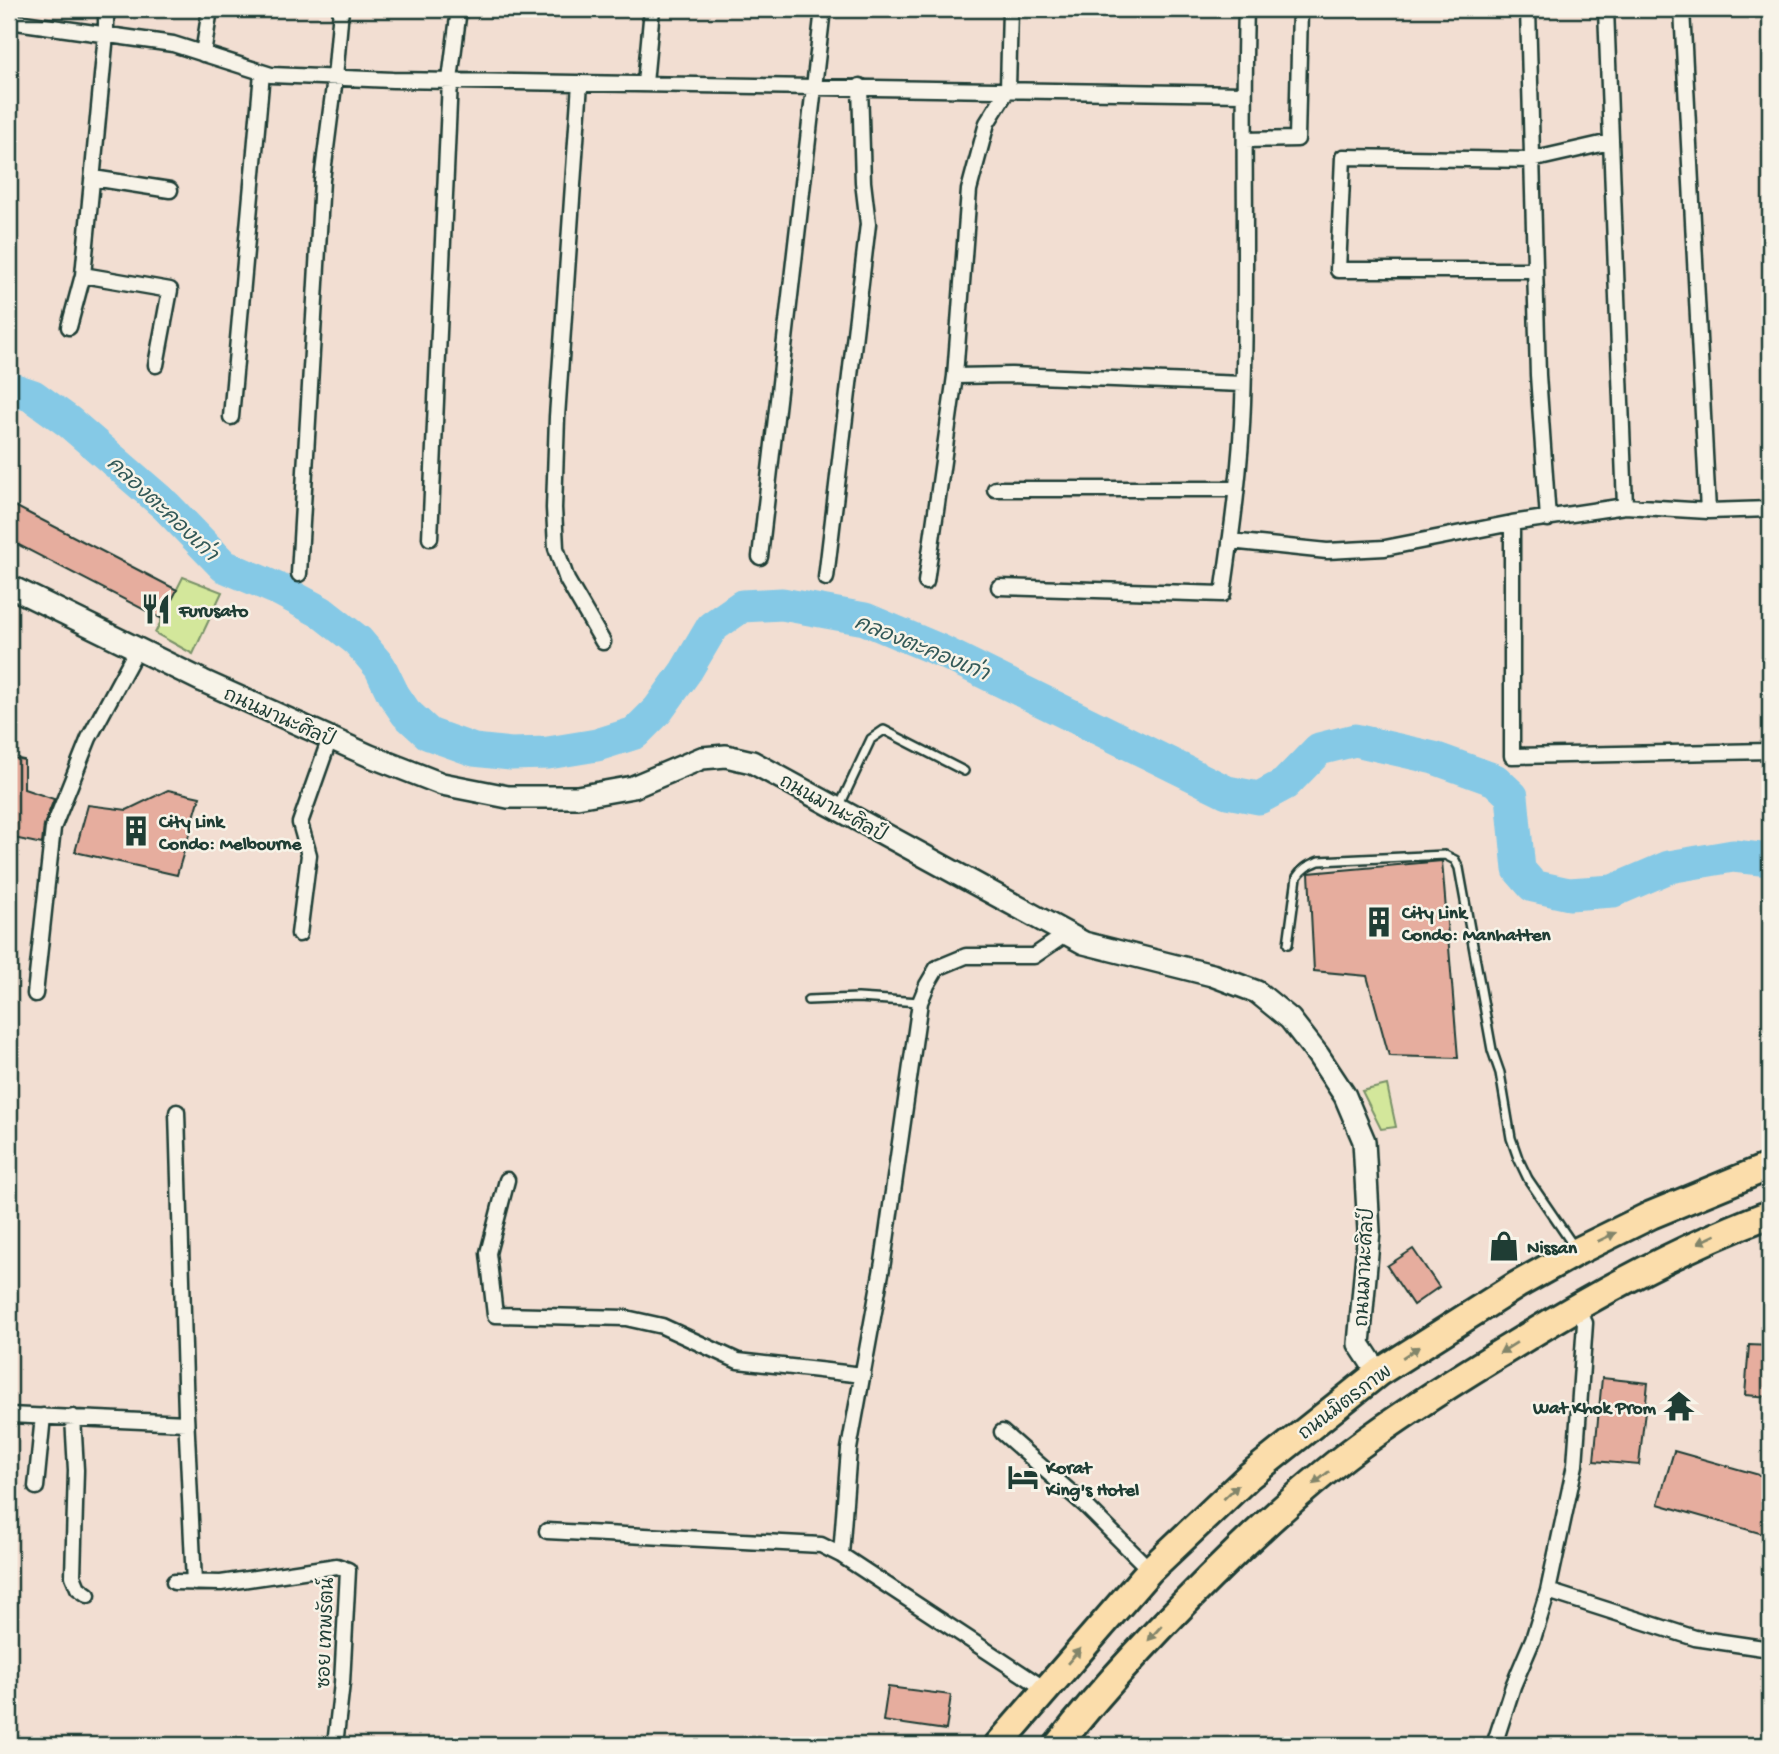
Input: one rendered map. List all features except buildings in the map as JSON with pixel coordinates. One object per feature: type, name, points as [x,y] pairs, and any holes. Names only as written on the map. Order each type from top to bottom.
[{"type":"highway","name":"ถนนมิตรภาพ","points":[[998,1745],[1150,1570],[1249,1476],[1378,1373],[1517,1285],[1578,1251],[1651,1215],[1770,1166]]},
{"type":"highway","points":[[1058,1745],[1179,1607],[1276,1515],[1367,1439],[1576,1306],[1715,1234],[1770,1214]]},
{"type":"street","points":[[69,327],[83,275],[106,34],[106,9]]},
{"type":"street","points":[[203,54],[210,9]]},
{"type":"street","points":[[299,574],[322,180],[341,9]]},
{"type":"street","points":[[430,538],[450,80],[459,9]]},
{"type":"street","points":[[645,83],[652,9]]},
{"type":"street","points":[[760,557],[823,9]]},
{"type":"street","points":[[926,582],[954,376],[970,190],[987,123],[1008,89],[1010,9]]},
{"type":"street","points":[[999,587],[1223,594],[1243,384],[1245,9]]},
{"type":"street","points":[[1245,140],[1297,139],[1300,9]]},
{"type":"street","points":[[1528,9],[1538,375],[1548,519]]},
{"type":"street","points":[[1606,9],[1625,506]]},
{"type":"street","points":[[1682,9],[1708,511]]},
{"type":"street","points":[[9,21],[173,44],[271,75],[1243,94]]},
{"type":"street","points":[[231,417],[262,73]]},
{"type":"street","points":[[580,83],[557,417],[554,508],[556,548],[567,580],[603,642]]},
{"type":"street","points":[[826,578],[868,224],[863,182],[860,86]]},
{"type":"street","points":[[1534,270],[1338,270],[1343,157],[1531,160],[1610,142]]},
{"type":"street","points":[[93,178],[170,190]]},
{"type":"street","points":[[83,275],[170,290],[156,365]]},
{"type":"street","points":[[954,376],[1243,384]]},
{"type":"street","points":[[995,489],[1235,489]]},
{"type":"street","points":[[1230,541],[1327,551],[1385,548],[1512,523],[1625,506],[1708,511],[1770,509]]},
{"type":"street","points":[[1512,523],[1512,756],[1770,751]]},
{"type":"street","name":"ถนนมานะศิลป์","points":[[9,586],[204,681],[330,738],[442,784],[508,797],[577,797],[633,787],[702,758],[726,756],[751,762],[1084,943],[1212,975],[1257,992],[1290,1019],[1318,1055],[1345,1096],[1364,1141],[1369,1231],[1359,1344],[1378,1373]]},
{"type":"street","points":[[35,993],[53,828],[89,738],[137,649]]},
{"type":"street","points":[[299,934],[309,852],[300,823],[330,738]]},
{"type":"street","points":[[841,1555],[849,1449],[883,1262],[920,1002],[937,968],[966,956],[1034,956],[1066,934]]},
{"type":"street","points":[[177,1112],[194,1583]]},
{"type":"street","points":[[507,1180],[488,1253],[495,1315],[625,1318],[662,1326],[738,1361],[863,1375]]},
{"type":"street","points":[[1494,1745],[1548,1591],[1575,1465],[1585,1323],[1576,1306]]},
{"type":"street","points":[[9,1415],[187,1423]]},
{"type":"street","points":[[36,1487],[43,1416]]},
{"type":"street","points":[[74,1417],[74,1576],[78,1588],[88,1595]]},
{"type":"street","points":[[1002,1433],[1085,1505],[1150,1570]]},
{"type":"street","points":[[547,1531],[821,1545],[841,1555],[1045,1689]]},
{"type":"street","name":"ซอย เทพรัตน์","points":[[174,1582],[232,1582],[337,1566],[348,1570],[342,1683],[335,1745]]},
{"type":"street","points":[[1548,1591],[1695,1637],[1770,1649]]},
{"type":"lane","points":[[838,809],[871,739],[884,730],[964,771]]},
{"type":"lane","points":[[1288,944],[1297,877],[1308,865],[1319,860],[1445,855],[1455,860],[1459,868],[1511,1138],[1528,1179],[1578,1251]]},
{"type":"lane","points":[[808,1000],[858,998],[920,1002]]},
{"type":"green space","points":[[183,577],[222,592],[193,654],[155,633]]},
{"type":"green space","points":[[1387,1085],[1396,1127],[1381,1129],[1362,1091]]},
{"type":"waterway","name":"คลองตะคองเก่า","points":[[9,388],[33,396],[69,422],[166,506],[224,566],[280,590],[321,612],[358,641],[380,667],[406,713],[429,734],[474,750],[511,754],[548,753],[597,745],[635,733],[658,710],[686,671],[712,627],[742,606],[782,604],[865,619],[941,651],[1227,792],[1259,798],[1285,784],[1319,749],[1355,740],[1434,758],[1495,780],[1512,796],[1519,870],[1533,886],[1569,894],[1613,891],[1669,867],[1733,856],[1770,860]]},
{"type":"place","name":"Furusato","points":[[156,609]]},
{"type":"place","name":"City Link Condo: Melbourne","points":[[136,831]]},
{"type":"place","name":"City Link Condo: Manhatten","points":[[1379,922]]},
{"type":"place","name":"Nissan","points":[[1504,1246]]},
{"type":"place","name":"Wat Khok Prom","points":[[1679,1406]]},
{"type":"place","name":"Korat King's Hotel","points":[[1023,1477]]}]
